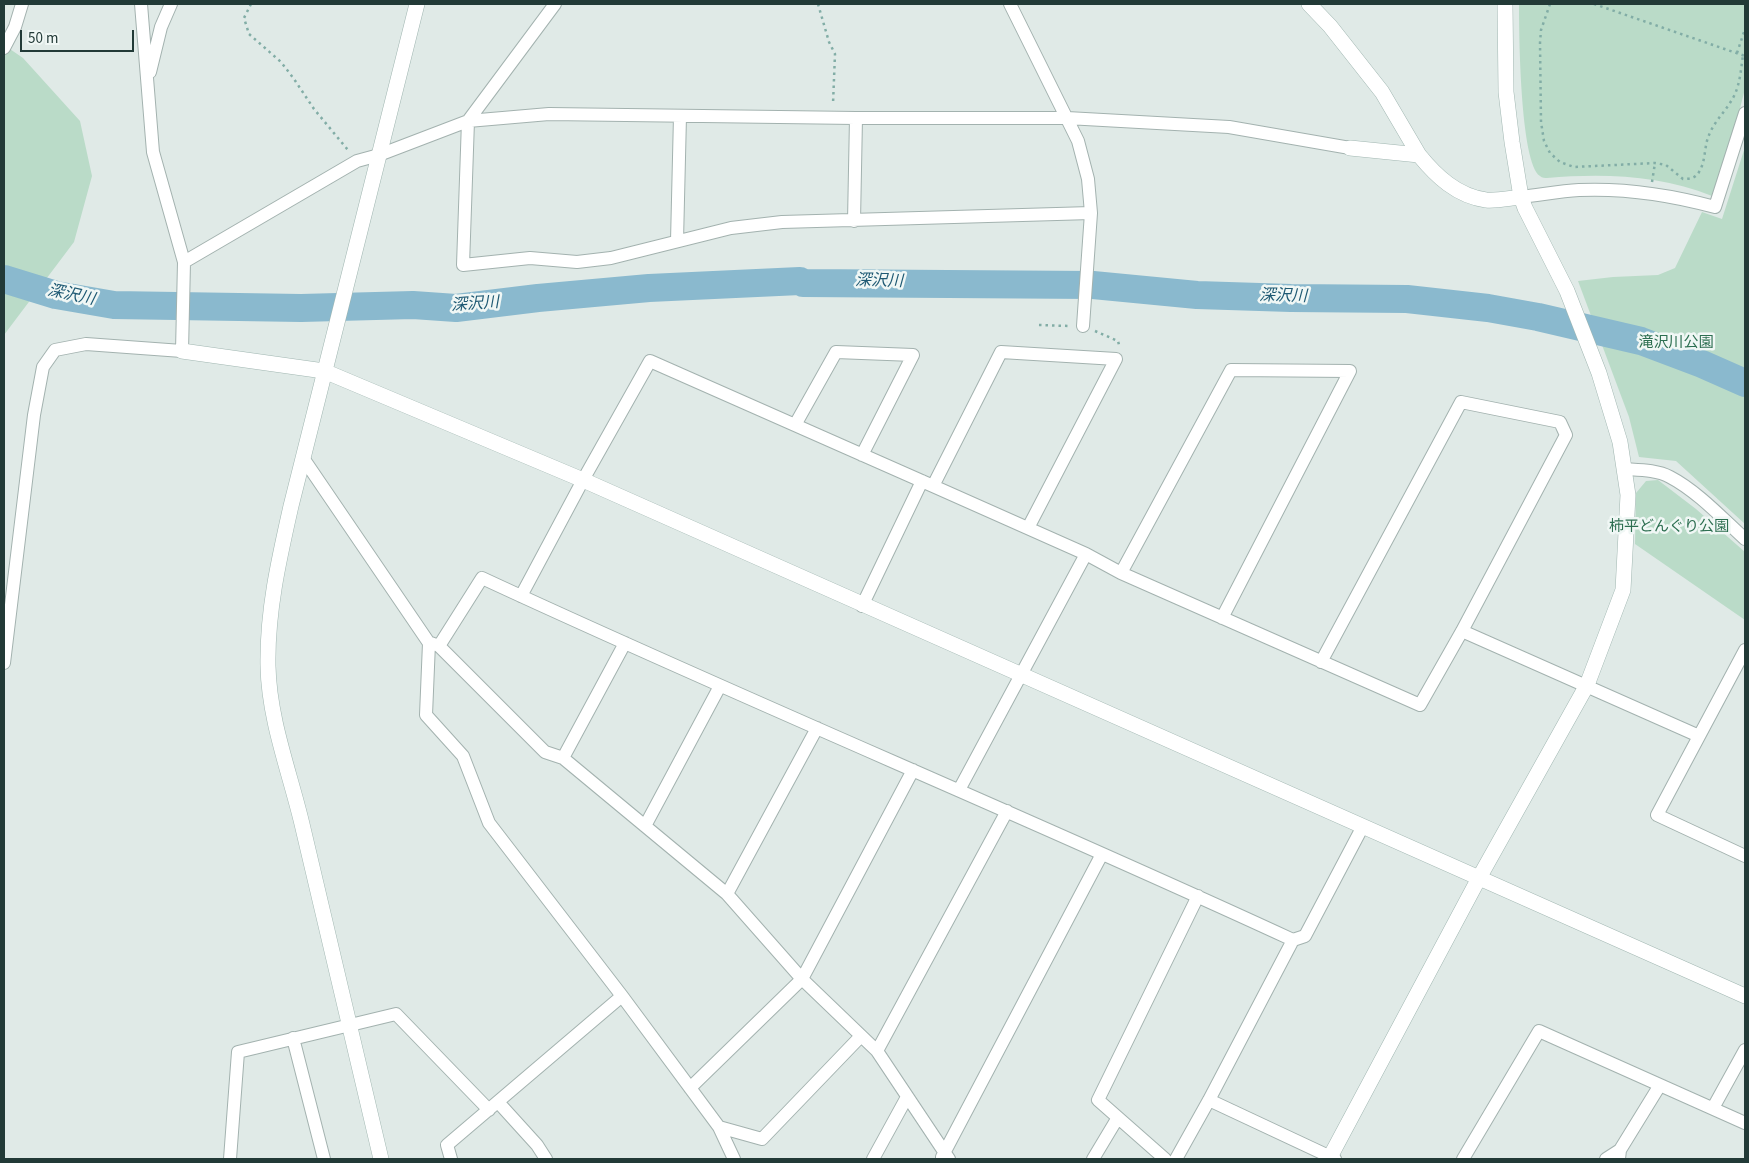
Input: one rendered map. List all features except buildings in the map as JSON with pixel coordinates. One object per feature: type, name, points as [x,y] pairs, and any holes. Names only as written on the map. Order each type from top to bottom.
[{"type":"street","points":[[4,48],[15,27],[22,4]]},
{"type":"street","points":[[141,4],[152,152],[184,263],[182,351]]},
{"type":"street","points":[[147,84],[161,27],[171,4]]},
{"type":"street","points":[[381,1159],[302,824],[272,709],[268,667],[270,616],[277,567],[330,344],[348,280],[417,4]]},
{"type":"street","points":[[555,4],[468,121],[463,265],[530,258],[577,262],[611,258],[706,233],[782,222],[1091,213]]},
{"type":"street","points":[[1010,4],[1078,140],[1088,179],[1091,213],[1084,326]]},
{"type":"street","points":[[1309,4],[1330,26],[1382,92],[1419,155],[1433,172],[1451,187],[1470,197],[1488,200],[1577,190],[1601,190],[1649,193],[1687,199],[1715,207],[1745,113]]},
{"type":"street","points":[[1209,1100],[1331,1158],[1479,878],[1587,685],[1623,590],[1628,495],[1620,442],[1598,373],[1562,279],[1525,208],[1522,197],[1512,142],[1506,92],[1505,4]]},
{"type":"street","points":[[184,263],[357,161],[468,121],[549,114],[833,118],[1067,118],[1229,127],[1350,148],[1419,155]]},
{"type":"street","points":[[677,241],[680,116]]},
{"type":"street","points":[[854,221],[856,118]]},
{"type":"street","points":[[4,663],[34,415],[43,367],[55,350],[86,344],[182,351],[324,371],[583,480],[862,606],[1745,996]]},
{"type":"street","points":[[795,425],[836,352],[913,355],[862,455]]},
{"type":"street","points":[[862,606],[1001,352],[1116,358],[1028,528]]},
{"type":"street","points":[[521,596],[650,361],[928,483],[1086,554],[1121,573],[1321,662],[1420,705],[1462,631],[1566,435],[1560,422],[1461,402],[1321,662]]},
{"type":"street","points":[[1121,573],[1232,370],[1350,371],[1222,618]]},
{"type":"street","points":[[303,458],[434,644],[545,752],[563,758],[727,894],[802,979],[877,1051],[945,1157]]},
{"type":"street","points":[[1625,469],[1650,471],[1669,476],[1705,503],[1745,539]]},
{"type":"street","points":[[960,790],[1086,554]]},
{"type":"street","points":[[734,1159],[719,1127],[622,996],[489,823],[463,756],[426,715],[434,644],[482,578],[720,686],[960,790],[1294,940]]},
{"type":"street","points":[[1462,631],[1699,736]]},
{"type":"street","points":[[563,758],[625,643]]},
{"type":"street","points":[[1745,650],[1657,815],[1745,856]]},
{"type":"street","points":[[645,826],[720,686]]},
{"type":"street","points":[[727,894],[817,728]]},
{"type":"street","points":[[690,1088],[802,979],[913,770]]},
{"type":"street","points":[[877,1051],[1007,811]]},
{"type":"street","points":[[1176,1159],[1294,940],[1305,936],[1363,826]]},
{"type":"street","points":[[945,1157],[1102,854]]},
{"type":"street","points":[[1165,1159],[1117,1119],[1098,1100],[1198,896]]},
{"type":"street","points":[[451,1159],[447,1145],[622,996]]},
{"type":"street","points":[[230,1159],[238,1052],[348,1024],[396,1014],[537,1145],[546,1159]]},
{"type":"street","points":[[1469,1157],[1539,1031],[1745,1123]]},
{"type":"street","points":[[719,1127],[762,1140],[861,1036]]},
{"type":"street","points":[[293,1038],[324,1159]]},
{"type":"street","points":[[1713,1108],[1745,1050]]},
{"type":"street","points":[[1606,1159],[1620,1155],[1660,1085]]},
{"type":"street","points":[[874,1159],[907,1097]]},
{"type":"street","points":[[1093,1159],[1117,1119]]},
{"type":"path","points":[[251,4],[244,18],[249,34],[280,62],[314,109],[357,161]]},
{"type":"path","points":[[818,4],[829,42],[835,54],[833,118]]},
{"type":"path","points":[[1550,4],[1541,30],[1540,43],[1541,122],[1544,141],[1550,153],[1560,162],[1574,167],[1655,163],[1666,165],[1683,179],[1691,178],[1698,174],[1713,124],[1733,98],[1738,88],[1744,56],[1594,4]]},
{"type":"path","points":[[1737,53],[1745,29]]},
{"type":"path","points":[[1650,185],[1654,180],[1655,163]]},
{"type":"green space","points":[[1519,4],[1745,4],[1745,89],[1712,196],[1672,184],[1631,177],[1568,176],[1543,178],[1540,176],[1533,166],[1525,123],[1520,67]]},
{"type":"green space","points":[[4,45],[23,58],[80,121],[92,176],[74,242],[4,335]]},
{"type":"green space","name":"滝沢川公園","points":[[1745,147],[1745,524],[1676,461],[1639,457],[1629,417],[1578,281],[1658,275],[1675,268],[1702,212],[1722,219]]},
{"type":"green space","name":"柿平どんぐり公園","points":[[1658,480],[1696,509],[1745,552],[1745,620],[1635,544],[1636,493],[1646,481]]},
{"type":"waterway","name":"深沢川","points":[[4,279],[56,295],[114,305],[301,308],[413,305],[456,308],[649,288],[800,281],[803,283],[1093,285],[1197,295],[1407,299],[1488,308],[1538,317],[1641,341],[1702,364],[1745,383]]}]
